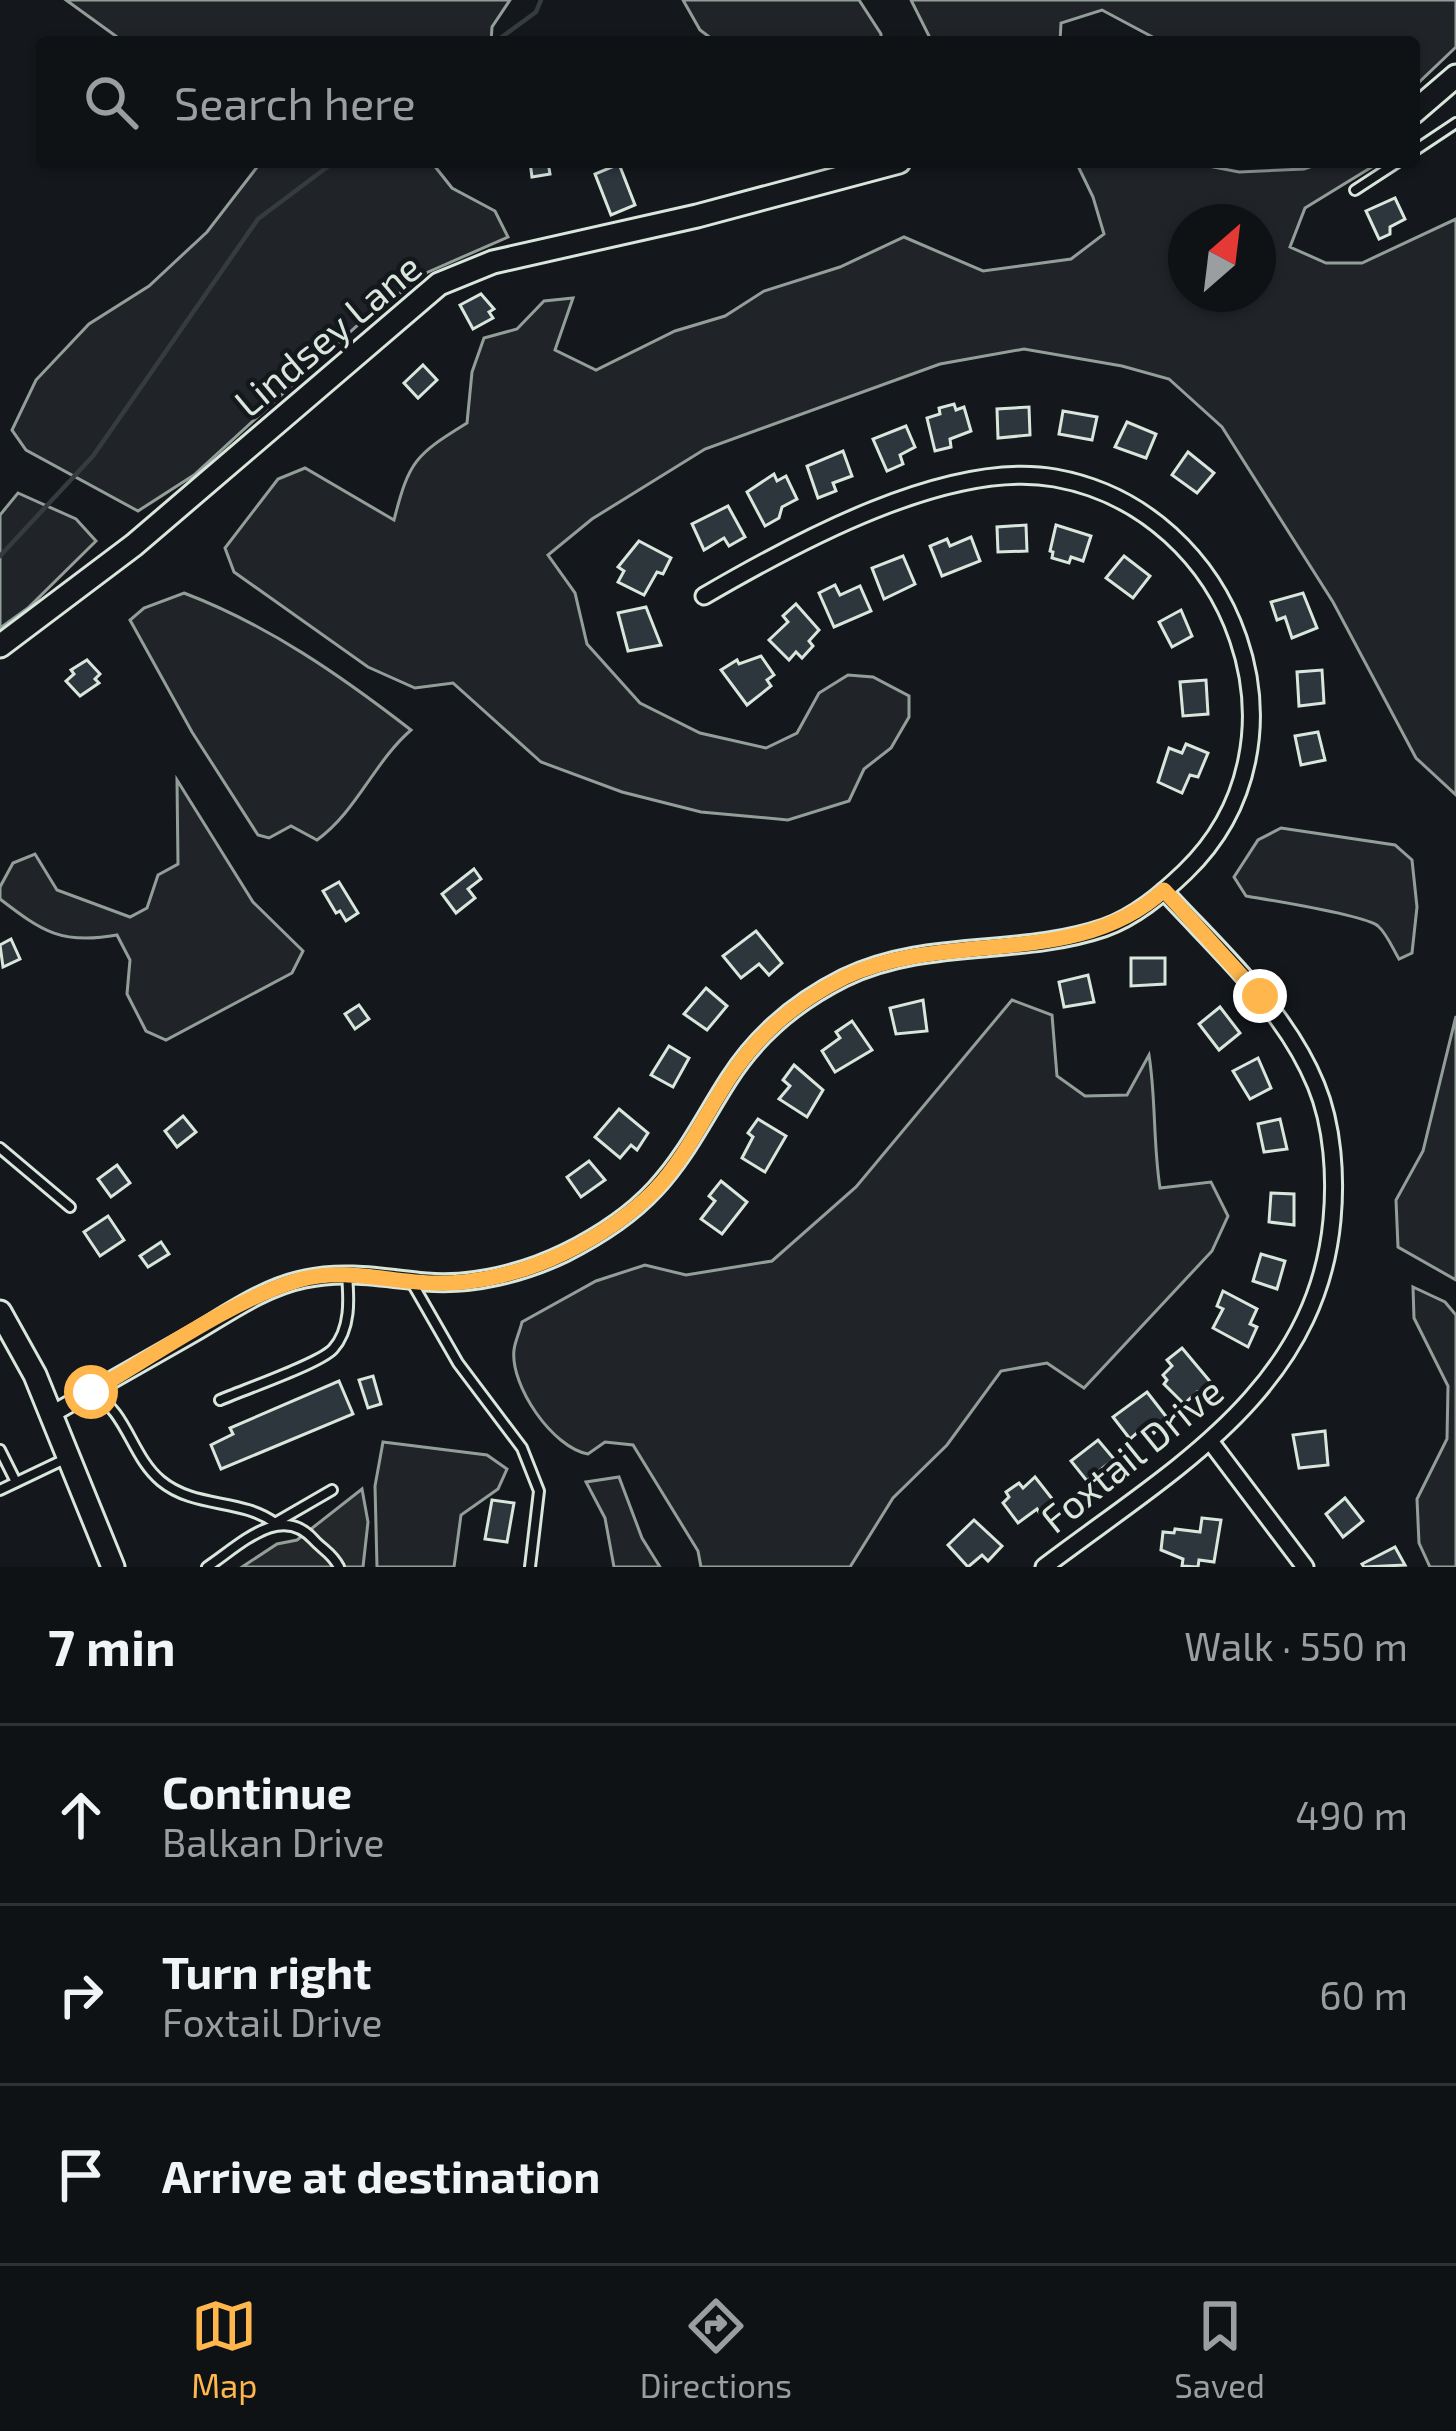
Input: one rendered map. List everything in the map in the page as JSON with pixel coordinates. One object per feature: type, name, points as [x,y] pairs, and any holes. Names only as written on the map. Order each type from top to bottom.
[{"type":"street","points":[[1420,107],[1456,76]]},
{"type":"street","name":"Lindsey Lane","points":[[0,646],[134,544],[439,284],[493,262],[697,216],[877,168]]},
{"type":"street","points":[[52,1414],[257,1296],[299,1280],[346,1275],[466,1282],[500,1276],[565,1253],[614,1224],[655,1190],[698,1133],[754,1043],[806,998],[885,961],[1065,938],[1105,928],[1136,912],[1190,868],[1226,822],[1245,780],[1252,738],[1250,686],[1224,601],[1175,538],[1137,510],[1093,489],[1053,478],[966,480],[794,544],[704,596]]},
{"type":"street","name":"Foxtail Drive","points":[[1044,1567],[1210,1441],[1256,1398],[1289,1354],[1316,1299],[1324,1267],[1334,1192],[1329,1130],[1316,1084],[1282,1024],[1164,890]]},
{"type":"street","points":[[0,1312],[35,1375],[113,1567]]},
{"type":"street","points":[[1210,1441],[1305,1567]]},
{"type":"lane","points":[[1420,147],[1456,123]]},
{"type":"lane","points":[[1355,190],[1389,168]]},
{"type":"lane","points":[[0,1148],[70,1207]]},
{"type":"lane","points":[[220,1400],[331,1352],[346,1324],[350,1301],[346,1275]]},
{"type":"lane","points":[[410,1280],[458,1363],[522,1448],[539,1491],[530,1567]]},
{"type":"lane","points":[[91,1392],[116,1412],[161,1481],[202,1502],[250,1510],[274,1523],[290,1523],[329,1550],[339,1567]]},
{"type":"lane","points":[[0,1450],[16,1482]]},
{"type":"lane","points":[[0,1490],[67,1458]]},
{"type":"lane","points":[[207,1567],[332,1490]]},
{"type":"shaded area","points":[[66,0],[510,0],[491,36],[116,36]]},
{"type":"shaded area","points":[[683,0],[859,0],[881,36],[708,36]]},
{"type":"shaded area","points":[[911,0],[1456,0],[1456,47],[1420,81],[1420,36],[1151,36],[1102,10],[1061,23],[1060,36],[929,36]]},
{"type":"shaded area","points":[[256,168],[436,168],[452,188],[495,211],[508,237],[426,273],[359,324],[194,475],[138,511],[26,450],[12,430],[36,380],[89,324],[149,286],[207,232]]},
{"type":"shaded area","points":[[1079,168],[1239,172],[1370,168],[1305,208],[1290,247],[1326,263],[1362,263],[1456,219],[1456,795],[1416,758],[1333,602],[1222,427],[1169,379],[1122,366],[1024,349],[940,364],[705,449],[592,519],[548,555],[575,593],[587,644],[640,703],[700,733],[766,748],[797,733],[819,693],[848,675],[873,677],[909,696],[909,717],[891,748],[864,769],[849,801],[788,820],[701,812],[622,792],[541,762],[453,683],[415,688],[368,667],[234,572],[225,548],[278,479],[305,468],[394,520],[404,484],[417,461],[467,423],[472,372],[484,338],[517,329],[544,301],[573,298],[555,350],[596,370],[675,331],[725,316],[764,291],[840,267],[904,237],[983,271],[1071,259],[1104,234]]},
{"type":"shaded area","points":[[18,493],[76,519],[96,541],[28,608],[0,628],[0,515]]},
{"type":"shaded area","points":[[184,593],[302,653],[411,730],[317,840],[291,826],[269,838],[258,835],[192,732],[130,620],[144,608]]},
{"type":"shaded area","points":[[177,780],[253,902],[303,951],[292,973],[166,1040],[146,1031],[127,994],[130,960],[117,935],[82,938],[54,933],[0,899],[0,887],[13,863],[35,854],[57,890],[130,917],[147,908],[158,875],[178,864]]},
{"type":"shaded area","points":[[1281,828],[1395,845],[1412,860],[1417,907],[1412,953],[1399,959],[1381,929],[1370,922],[1246,896],[1234,877],[1258,840]]},
{"type":"shaded area","points":[[1012,1000],[1052,1015],[1057,1076],[1085,1096],[1127,1095],[1149,1055],[1160,1188],[1211,1182],[1228,1216],[1212,1251],[1084,1388],[1047,1363],[1001,1371],[947,1445],[893,1498],[850,1567],[701,1567],[698,1551],[633,1445],[605,1442],[588,1454],[561,1440],[536,1413],[515,1365],[522,1322],[596,1281],[645,1265],[686,1275],[772,1261],[856,1187]]},
{"type":"shaded area","points":[[1456,1016],[1456,1280],[1398,1247],[1396,1200],[1423,1151]]},
{"type":"shaded area","points":[[1413,1287],[1445,1302],[1456,1315],[1456,1567],[1430,1567],[1419,1543],[1417,1499],[1447,1439],[1448,1386],[1414,1318]]},
{"type":"shaded area","points":[[383,1442],[487,1455],[507,1469],[498,1489],[461,1515],[454,1567],[377,1567],[375,1486]]},
{"type":"shaded area","points":[[619,1477],[642,1538],[660,1567],[614,1567],[605,1518],[586,1482]]},
{"type":"shaded area","points":[[362,1489],[368,1522],[363,1567],[242,1567],[277,1544],[297,1540]]},
{"type":"building","points":[[531,168],[549,168],[550,174],[532,177]]},
{"type":"building","points":[[621,168],[635,205],[611,215],[595,174]]},
{"type":"building","points":[[1395,198],[1405,219],[1379,239],[1366,211]]},
{"type":"building","points":[[481,294],[494,309],[489,312],[493,318],[473,329],[460,305]]},
{"type":"building","points":[[423,365],[437,380],[418,398],[404,383]]},
{"type":"building","points":[[954,404],[956,410],[964,407],[971,431],[950,439],[951,447],[935,451],[927,418]]},
{"type":"building","points":[[1029,407],[1030,435],[998,438],[997,409]]},
{"type":"building","points":[[1063,411],[1097,417],[1092,440],[1059,434]]},
{"type":"building","points":[[1127,422],[1156,434],[1146,458],[1115,447]]},
{"type":"building","points":[[906,426],[915,447],[900,455],[903,464],[887,471],[873,439]]},
{"type":"building","points":[[843,451],[852,476],[833,483],[836,491],[818,498],[807,466]]},
{"type":"building","points":[[1188,452],[1214,473],[1197,493],[1172,475]]},
{"type":"building","points":[[774,474],[777,481],[786,476],[797,499],[765,526],[747,492]]},
{"type":"building","points":[[728,506],[745,537],[729,546],[724,538],[704,550],[692,524]]},
{"type":"building","points":[[1026,525],[1027,551],[998,552],[997,527]]},
{"type":"building","points":[[1056,525],[1091,536],[1083,561],[1052,558]]},
{"type":"building","points":[[971,537],[980,561],[942,576],[930,546],[947,539],[950,546]]},
{"type":"building","points":[[639,541],[671,558],[644,595],[618,582],[624,571],[618,567]]},
{"type":"building","points":[[903,556],[915,584],[884,599],[872,568]]},
{"type":"building","points":[[1124,556],[1150,576],[1133,598],[1106,578]]},
{"type":"building","points":[[835,585],[840,595],[860,586],[871,611],[834,627],[819,593]]},
{"type":"building","points":[[1303,593],[1317,628],[1292,638],[1285,617],[1277,620],[1271,602]]},
{"type":"building","points":[[796,604],[819,630],[802,658],[796,652],[789,660],[769,640],[788,622],[783,616]]},
{"type":"building","points":[[646,607],[661,645],[628,651],[618,613]]},
{"type":"building","points":[[1181,610],[1192,636],[1172,647],[1159,622]]},
{"type":"building","points":[[761,656],[774,675],[767,680],[771,686],[747,705],[721,670],[737,660],[739,664]]},
{"type":"building","points":[[87,660],[100,674],[95,679],[99,683],[80,696],[66,681],[74,674],[71,670]]},
{"type":"building","points":[[1322,670],[1324,703],[1299,706],[1297,672]]},
{"type":"building","points":[[1206,680],[1208,714],[1183,716],[1180,682]]},
{"type":"building","points":[[1318,732],[1325,760],[1301,765],[1295,736]]},
{"type":"building","points":[[1186,744],[1208,753],[1198,777],[1190,775],[1182,793],[1158,782],[1169,748],[1182,753]]},
{"type":"building","points":[[474,869],[481,879],[468,889],[475,898],[456,913],[442,894]]},
{"type":"building","points":[[339,882],[358,913],[346,921],[323,891]]},
{"type":"building","points":[[756,931],[782,963],[769,975],[759,964],[741,978],[723,956]]},
{"type":"building","points":[[11,939],[20,959],[3,967],[0,945]]},
{"type":"building","points":[[1131,958],[1165,958],[1165,984],[1131,986]]},
{"type":"building","points":[[1088,975],[1094,1002],[1064,1007],[1059,982]]},
{"type":"building","points":[[706,988],[727,1006],[707,1030],[684,1014]]},
{"type":"building","points":[[923,1000],[927,1031],[896,1034],[890,1008]]},
{"type":"building","points":[[359,1005],[369,1019],[355,1029],[345,1014]]},
{"type":"building","points":[[1220,1007],[1240,1033],[1219,1050],[1199,1024]]},
{"type":"building","points":[[852,1021],[872,1050],[835,1072],[822,1051]]},
{"type":"building","points":[[669,1046],[689,1058],[673,1087],[651,1075]]},
{"type":"building","points":[[1258,1058],[1271,1088],[1250,1099],[1233,1071]]},
{"type":"building","points":[[794,1065],[823,1090],[807,1117],[779,1099],[790,1086],[783,1080]]},
{"type":"building","points":[[619,1109],[648,1133],[637,1150],[631,1145],[620,1158],[595,1137]]},
{"type":"building","points":[[183,1116],[196,1132],[177,1147],[165,1131]]},
{"type":"building","points":[[758,1119],[786,1136],[765,1172],[742,1158],[753,1137],[748,1133]]},
{"type":"building","points":[[1280,1119],[1287,1149],[1264,1152],[1258,1124]]},
{"type":"building","points":[[589,1161],[605,1180],[581,1197],[567,1177]]},
{"type":"building","points":[[117,1165],[130,1183],[111,1197],[98,1179]]},
{"type":"building","points":[[721,1181],[747,1202],[722,1234],[701,1219],[715,1201],[709,1196]]},
{"type":"building","points":[[1271,1193],[1294,1194],[1294,1225],[1269,1222]]},
{"type":"building","points":[[108,1216],[124,1240],[100,1256],[84,1232]]},
{"type":"building","points":[[161,1242],[169,1254],[148,1267],[140,1256]]},
{"type":"building","points":[[1261,1254],[1285,1261],[1277,1289],[1253,1281]]},
{"type":"building","points":[[1223,1291],[1257,1309],[1250,1324],[1257,1327],[1248,1347],[1213,1328],[1223,1309],[1217,1306]]},
{"type":"building","points":[[1182,1348],[1213,1385],[1202,1397],[1197,1392],[1184,1404],[1164,1384],[1163,1375],[1172,1366],[1167,1360]]},
{"type":"building","points":[[373,1376],[381,1404],[368,1408],[359,1380]]},
{"type":"building","points":[[339,1381],[353,1414],[221,1469],[211,1445],[233,1434],[230,1428]]},
{"type":"building","points":[[1147,1392],[1168,1419],[1154,1433],[1147,1424],[1130,1439],[1113,1417]]},
{"type":"building","points":[[1325,1431],[1328,1465],[1299,1468],[1293,1435]]},
{"type":"building","points":[[1098,1440],[1114,1459],[1087,1481],[1071,1461]]},
{"type":"building","points":[[1035,1477],[1057,1505],[1042,1517],[1037,1509],[1018,1523],[1003,1503],[1009,1497],[1006,1492],[1019,1483],[1023,1488]]},
{"type":"building","points":[[1345,1498],[1363,1521],[1343,1537],[1326,1514]]},
{"type":"building","points":[[492,1500],[514,1503],[507,1542],[485,1539]]},
{"type":"building","points":[[1202,1518],[1221,1520],[1214,1562],[1199,1560],[1198,1567],[1182,1566],[1183,1559],[1161,1550],[1163,1532],[1200,1532]]},
{"type":"building","points":[[974,1520],[1002,1546],[988,1561],[982,1555],[968,1567],[948,1545]]},
{"type":"building","points":[[1395,1547],[1405,1565],[1362,1564]]},
{"type":"waterway","points":[[503,36],[536,12],[541,0]]},
{"type":"waterway","points":[[0,556],[93,456],[258,219],[326,168]]},
{"type":"route","points":[[91,1392],[257,1296],[299,1280],[333,1274],[466,1282],[500,1276],[565,1253],[614,1224],[655,1190],[698,1133],[754,1043],[806,998],[885,961],[1065,938],[1105,928],[1164,890],[1260,996]]}]
